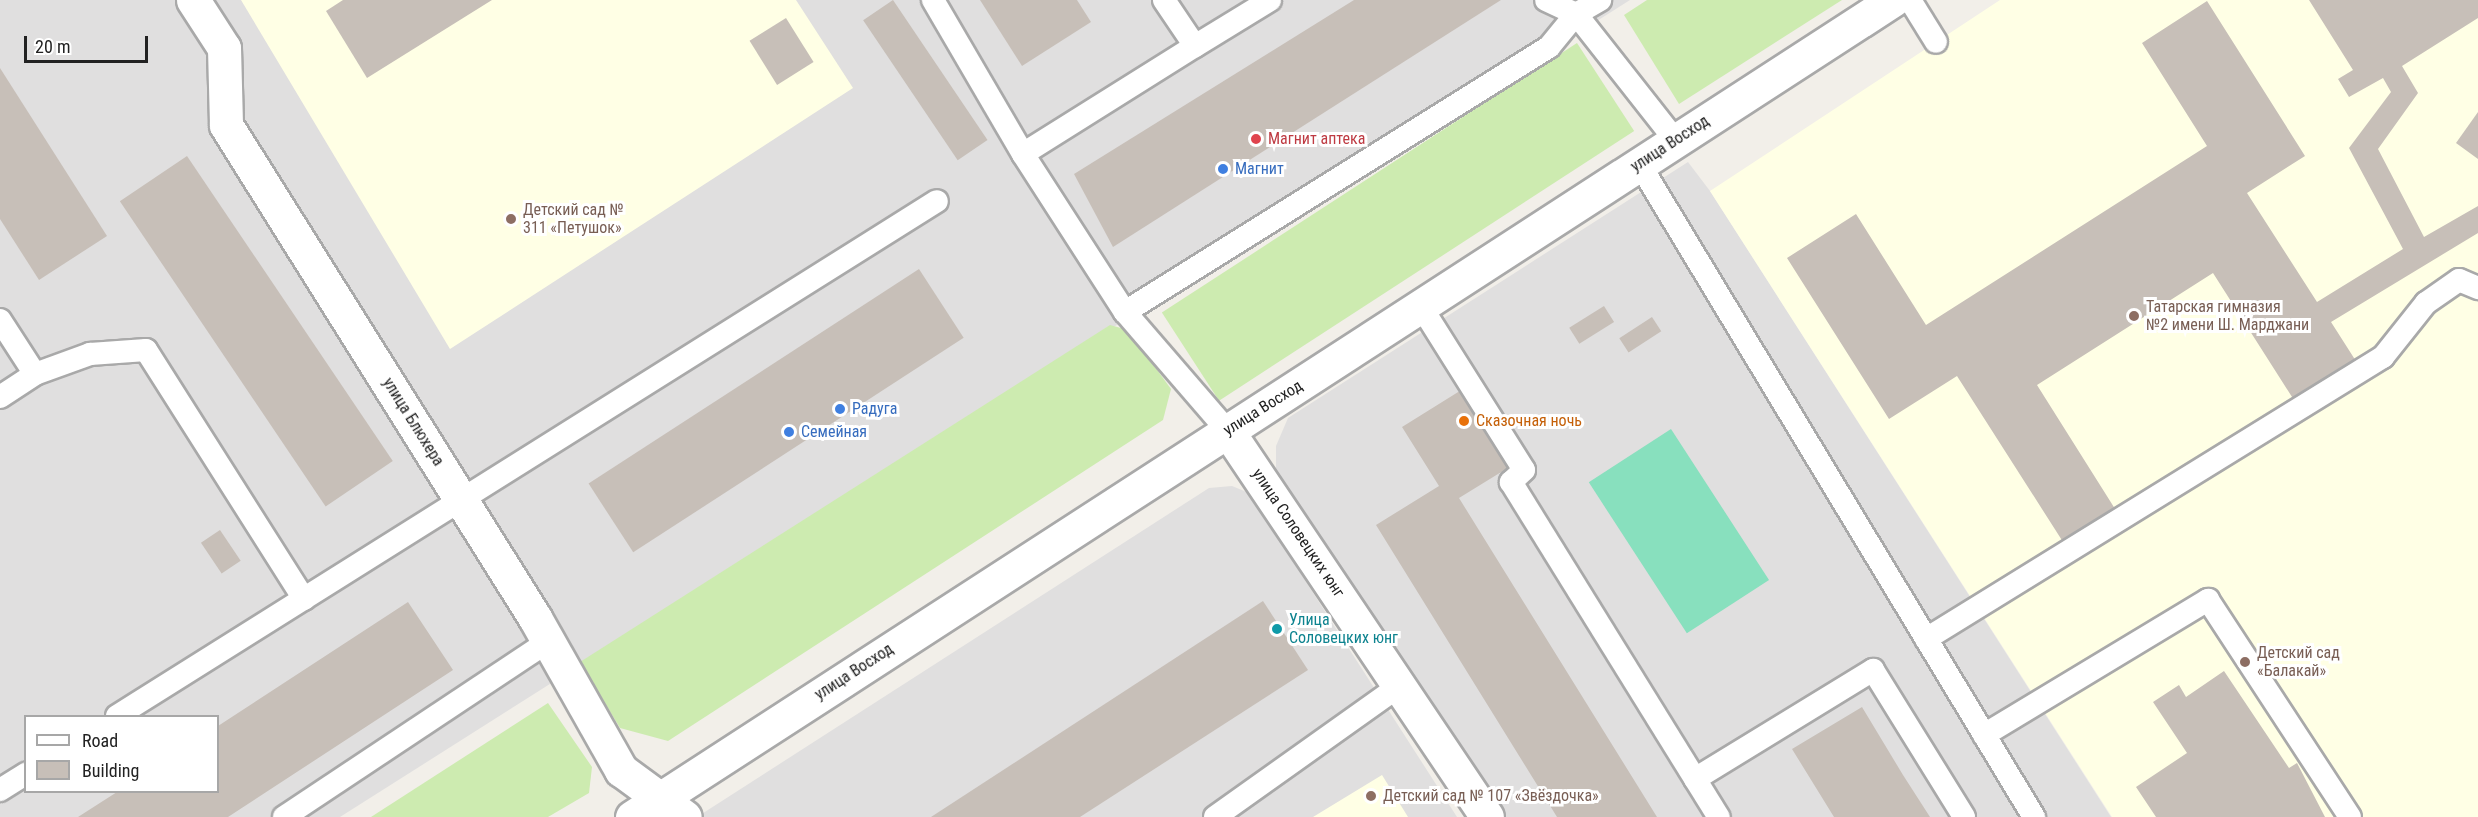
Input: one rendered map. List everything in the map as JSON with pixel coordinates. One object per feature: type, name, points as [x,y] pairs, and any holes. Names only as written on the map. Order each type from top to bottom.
[{"type":"street","name":"улица Блюхера","points":[[193,0],[224,48],[226,125],[549,641],[621,770],[673,808]]},
{"type":"street","name":"улица Восход","points":[[632,817],[673,808],[1227,430],[1422,308],[1893,0]]},
{"type":"street","name":"улица Соловецких юнг","points":[[1227,430],[1487,817]]},
{"type":"lane","points":[[933,0],[1023,154],[1125,312],[1227,430]]},
{"type":"lane","points":[[1164,0],[1195,46]]},
{"type":"lane","points":[[1023,154],[1269,0]]},
{"type":"lane","points":[[1546,0],[1576,14],[1676,141]]},
{"type":"lane","points":[[1125,312],[1549,47],[1576,14],[1600,0]]},
{"type":"lane","points":[[1910,0],[1936,42]]},
{"type":"lane","points":[[1640,165],[2034,817]]},
{"type":"lane","points":[[120,715],[937,201]]},
{"type":"lane","points":[[1926,639],[2383,357],[2426,303],[2459,280],[2478,288]]},
{"type":"lane","points":[[1422,308],[1524,470],[1511,482],[1719,817]]},
{"type":"lane","points":[[0,320],[35,375]]},
{"type":"lane","points":[[0,397],[35,375],[90,354],[146,350],[304,599]]},
{"type":"lane","points":[[1984,735],[2208,600],[2350,817]]},
{"type":"lane","points":[[284,817],[549,641]]},
{"type":"lane","points":[[1695,779],[1873,670],[1964,817]]},
{"type":"lane","points":[[1215,817],[1399,686]]},
{"type":"lane","points":[[0,790],[24,775]]},
{"type":"shaded area","points":[[0,0],[1630,0],[340,817],[0,817]]},
{"type":"shaded area","name":"Детский сад № 311 «Петушок»","points":[[241,0],[796,0],[853,88],[450,349]]},
{"type":"shaded area","name":"Татарская гимназия №2 имени Ш. Марджани","points":[[2000,0],[2478,0],[2478,817],[2112,817],[1710,191]]},
{"type":"shaded area","points":[[1688,162],[1710,191],[2111,817],[1498,817],[1276,470],[1276,446],[1288,418]]},
{"type":"shaded area","points":[[1232,486],[1249,493],[1457,817],[697,817],[1209,488]]},
{"type":"shaded area","name":"Детский сад № 107 «Звёздочка»","points":[[1382,775],[1408,817],[1313,817]]},
{"type":"green space","points":[[1647,0],[1842,0],[1679,104],[1624,15]]},
{"type":"green space","points":[[1577,43],[1634,131],[1219,401],[1162,313]]},
{"type":"green space","points":[[1110,325],[1128,330],[1171,389],[1163,420],[668,741],[620,728],[580,662]]},
{"type":"green space","points":[[1671,429],[1769,580],[1687,633],[1589,482]]},
{"type":"green space","points":[[548,703],[592,767],[589,793],[548,817],[371,817]]},
{"type":"building","points":[[343,0],[492,0],[367,78],[326,11]]},
{"type":"building","points":[[893,0],[988,140],[958,160],[863,20]]},
{"type":"building","points":[[980,0],[1077,0],[1091,22],[1022,66]]},
{"type":"building","points":[[1354,0],[1501,0],[1113,247],[1074,174]]},
{"type":"building","points":[[2309,0],[2478,0],[2478,18],[2402,66],[2418,93],[2378,149],[2424,237],[2478,206],[2478,233],[2331,322],[2361,369],[2299,408],[2213,273],[2037,385],[2117,512],[2065,545],[1957,376],[1889,419],[1787,258],[1856,214],[1926,325],[2207,146],[2142,43],[2207,1],[2305,156],[2247,193],[2317,302],[2403,249],[2349,148],[2391,92],[2383,78],[2349,97],[2338,79],[2353,70]]},
{"type":"building","points":[[786,18],[814,62],[777,85],[750,41]]},
{"type":"building","points":[[0,68],[107,236],[39,280],[0,219]]},
{"type":"building","points":[[2478,112],[2478,159],[2456,143]]},
{"type":"building","points":[[187,156],[393,461],[326,506],[120,201]]},
{"type":"building","points":[[919,269],[964,338],[633,552],[589,484]]},
{"type":"building","points":[[1604,306],[1614,322],[1579,344],[1569,328]]},
{"type":"building","points":[[1652,317],[1661,331],[1629,352],[1619,338]]},
{"type":"building","points":[[1463,389],[1511,466],[1459,498],[1657,817],[1557,817],[1376,525],[1439,486],[1402,427]]},
{"type":"building","points":[[220,530],[241,561],[222,574],[201,543]]},
{"type":"building","points":[[1263,601],[1308,670],[1080,817],[931,817]]},
{"type":"building","points":[[408,602],[453,670],[228,817],[78,817],[115,793],[219,793],[219,725]]},
{"type":"building","points":[[2224,671],[2289,768],[2297,763],[2325,817],[2156,817],[2136,787],[2187,753],[2153,702],[2179,685],[2186,697]]},
{"type":"building","points":[[1862,707],[1930,817],[1834,817],[1792,749]]},
{"type":"place","name":"Магнит аптека","points":[[1256,139]]},
{"type":"place","name":"Магнит","points":[[1223,169]]},
{"type":"place","name":"Детский сад № 311 «Петушок»","points":[[511,219]]},
{"type":"place","name":"Татарская гимназия №2 имени Ш. Марджани","points":[[2134,316]]},
{"type":"place","name":"Радуга","points":[[840,409]]},
{"type":"place","name":"Сказочная ночь","points":[[1464,421]]},
{"type":"place","name":"Семейная","points":[[789,432]]},
{"type":"place","name":"Улица Соловецких юнг","points":[[1277,629]]},
{"type":"place","name":"Детский сад «Балакай»","points":[[2245,662]]},
{"type":"place","name":"Детский сад № 107 «Звёздочка»","points":[[1371,796]]}]
